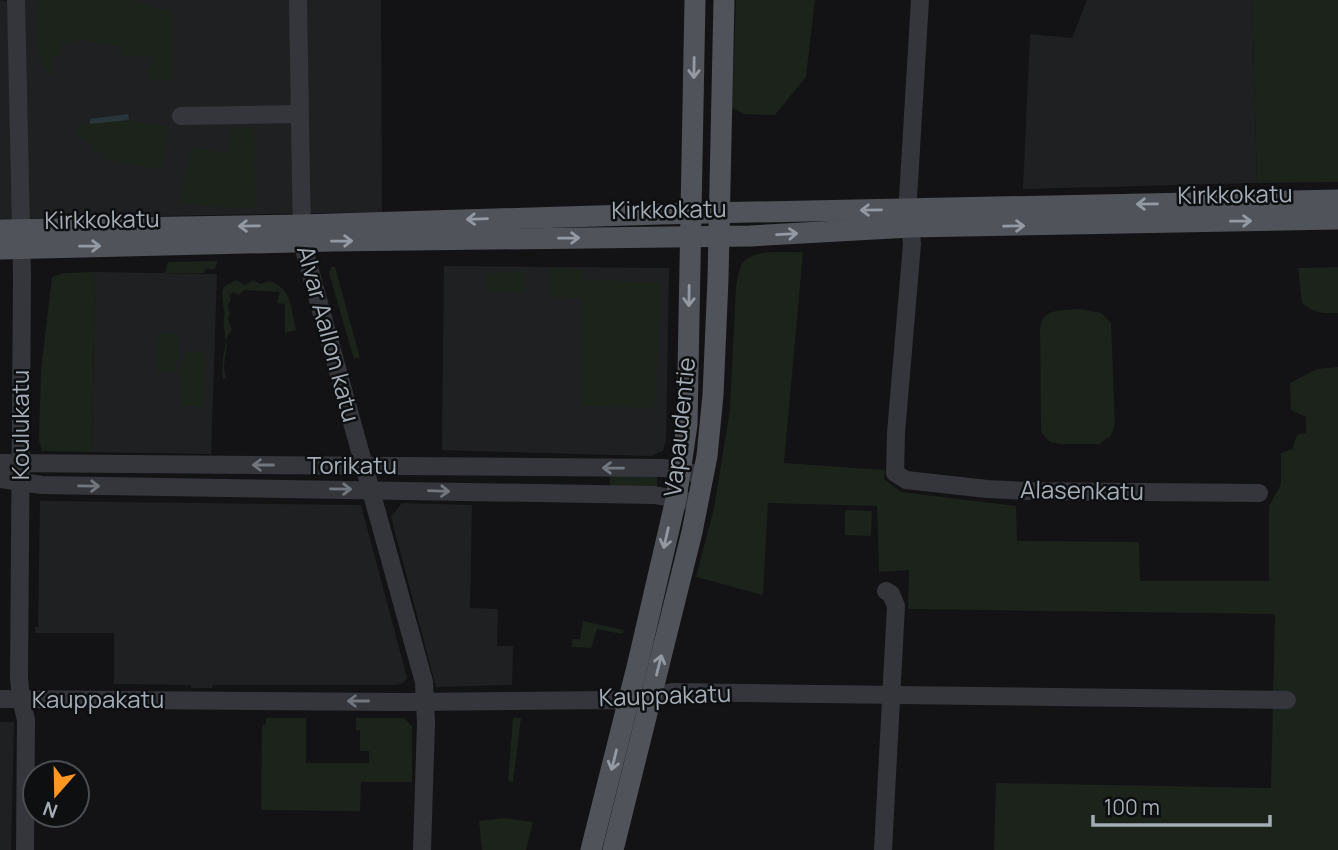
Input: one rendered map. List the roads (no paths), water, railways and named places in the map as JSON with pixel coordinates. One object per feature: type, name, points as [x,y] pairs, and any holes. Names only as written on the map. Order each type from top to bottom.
[{"type":"main road","name":"Vapaudentie","points":[[591,850],[681,471],[688,389],[695,0]]},
{"type":"main road","name":"Vapaudentie","points":[[612,850],[704,475],[713,396],[724,0]]},
{"type":"main road","name":"Kirkkokatu","points":[[11,239],[302,234],[718,236],[909,218],[1338,200]]},
{"type":"main road","name":"Kirkkokatu","points":[[302,234],[692,213],[909,218],[1338,219]]},
{"type":"street","name":"Koulukatu","points":[[14,0],[11,239],[21,473],[19,678],[26,720],[25,850]]},
{"type":"street","points":[[909,218],[910,145],[920,0]]},
{"type":"street","name":"Alvar Aallon katu","points":[[295,1],[302,234],[363,466],[418,656],[426,701],[422,850]]},
{"type":"street","points":[[181,116],[300,114]]},
{"type":"street","name":"Alasenkatu","points":[[909,218],[912,244],[895,473],[906,480],[986,489],[1259,493]]},
{"type":"street","name":"Torikatu","points":[[0,463],[42,485],[654,495],[698,503]]},
{"type":"street","name":"Torikatu","points":[[0,479],[21,473],[363,466],[664,468],[704,475]]},
{"type":"street","points":[[883,850],[896,606],[891,594],[886,591]]},
{"type":"street","name":"Kauppakatu","points":[[0,699],[614,700],[628,703],[672,692],[1287,700]]}]
